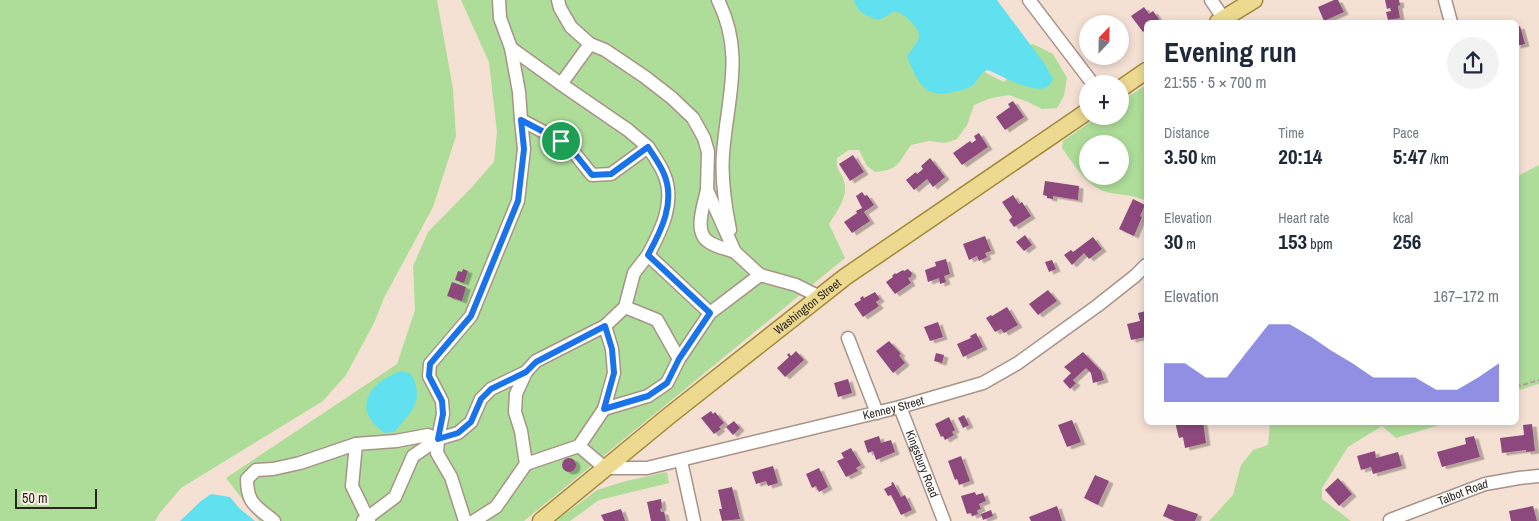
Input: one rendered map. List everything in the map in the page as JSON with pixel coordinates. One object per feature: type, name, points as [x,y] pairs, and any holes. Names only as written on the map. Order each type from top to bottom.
[{"type":"main road","points":[[1223,20],[1254,0]]},
{"type":"main road","points":[[1129,83],[1144,72]]},
{"type":"main road","name":"Washington Street","points":[[542,521],[670,415],[845,277],[1079,117]]},
{"type":"street","points":[[465,521],[450,477],[437,453],[443,414],[442,401],[429,376],[430,364],[471,316],[518,201],[524,149],[519,92],[511,48],[500,18],[499,0]]},
{"type":"street","points":[[558,0],[560,8],[571,27],[590,44],[604,50],[645,78],[672,98],[693,118],[704,138],[708,152],[707,190],[701,215],[701,231],[711,244],[735,252]]},
{"type":"street","points":[[718,0],[726,16],[732,48],[732,85],[723,155],[725,204],[735,252]]},
{"type":"street","points":[[1029,0],[1086,75]]},
{"type":"street","points":[[1211,0],[1221,20]]},
{"type":"street","points":[[1445,0],[1450,20]]},
{"type":"street","points":[[561,84],[590,44]]},
{"type":"street","points":[[356,444],[352,486],[366,520],[395,497],[413,456],[438,439],[458,433],[471,422],[481,399],[491,389],[526,372],[536,362],[605,326],[625,306],[634,273],[648,255],[662,229],[667,209],[667,192],[664,175],[648,147],[628,130],[511,48]]},
{"type":"street","points":[[521,120],[561,141],[576,155],[592,175],[611,174],[648,147]]},
{"type":"street","points":[[707,190],[735,252],[760,275],[796,284],[820,297]]},
{"type":"street","points":[[648,255],[710,313]]},
{"type":"street","name":"Kenney Street","points":[[605,468],[647,468],[681,461],[877,413],[982,383],[1018,363],[1097,306],[1144,267]]},
{"type":"street","points":[[604,409],[648,396],[667,383],[679,359],[710,313],[760,275]]},
{"type":"street","points":[[625,306],[657,320],[679,359]]},
{"type":"street","points":[[474,521],[496,507],[526,464],[579,446],[604,409],[614,373],[612,349],[605,326]]},
{"type":"street","points":[[848,338],[877,413]]},
{"type":"street","points":[[526,372],[516,394],[515,412],[521,431],[526,464]]},
{"type":"street","name":"Kingsbury Road","points":[[900,407],[944,521]]},
{"type":"street","points":[[274,521],[252,502],[247,492],[246,479],[256,470],[273,469],[300,463],[356,444],[396,441],[428,435],[438,439]]},
{"type":"street","points":[[579,446],[605,468]]},
{"type":"street","points":[[681,461],[694,521]]},
{"type":"street","name":"Talbot Road","points":[[1390,520],[1485,484],[1539,476]]},
{"type":"path","points":[[1519,386],[1539,380]]},
{"type":"green space","points":[[0,0],[437,0],[453,89],[456,136],[433,207],[384,298],[374,323],[346,375],[323,401],[181,488],[155,521],[0,521]]},
{"type":"green space","points":[[461,0],[897,0],[972,54],[986,73],[1004,82],[1014,72],[1022,47],[1033,44],[1053,54],[1067,78],[1064,96],[1057,108],[1042,109],[1009,95],[991,98],[974,105],[967,125],[957,139],[945,143],[929,141],[911,145],[900,161],[889,169],[875,172],[867,166],[859,150],[849,150],[837,158],[838,169],[845,189],[842,202],[829,224],[845,258],[524,521],[259,521],[226,478],[397,364],[415,310],[413,266],[428,232],[494,162],[497,132],[489,62]]},
{"type":"green space","points":[[1144,86],[1144,200],[1106,192],[1093,185],[1129,185],[1129,135],[1079,135],[1079,172],[1062,148],[1063,141],[1086,125],[1129,125],[1129,96]]},
{"type":"green space","points":[[1539,165],[1539,384],[1519,390],[1519,175]]},
{"type":"green space","points":[[1270,425],[1439,425],[1396,438],[1382,426],[1348,447],[1322,488],[1322,499],[1351,521],[1209,521],[1233,495],[1241,465],[1253,450],[1268,445]]},
{"type":"green space","points":[[667,472],[669,483],[599,500],[570,521],[556,521],[597,490]]},
{"type":"water","points":[[854,0],[997,0],[1044,63],[1053,79],[1050,85],[1039,89],[1016,83],[988,70],[983,72],[972,86],[965,89],[943,94],[928,91],[918,80],[907,57],[919,38],[913,24],[897,12],[879,20],[871,17],[860,11]]},
{"type":"water","points":[[401,371],[411,374],[417,392],[416,400],[410,413],[394,432],[385,433],[369,415],[366,406],[368,398],[372,390],[380,383],[389,376]]},
{"type":"water","points":[[211,494],[230,497],[239,508],[255,521],[180,521]]},
{"type":"building","points":[[1338,0],[1344,12],[1324,20],[1318,7]]},
{"type":"building","points":[[1385,0],[1399,0],[1400,18],[1388,20],[1386,12],[1391,11],[1390,8],[1387,9]]},
{"type":"building","points":[[1144,7],[1149,14],[1153,11],[1159,19],[1144,20],[1143,32],[1131,16]]},
{"type":"building","points":[[1519,26],[1525,44],[1519,45]]},
{"type":"building","points":[[1013,101],[1024,117],[1005,130],[996,117],[1010,107],[1008,104]]},
{"type":"building","points":[[979,133],[988,147],[962,165],[953,153],[970,141],[972,143],[976,140],[974,136]]},
{"type":"building","points":[[853,155],[864,172],[850,181],[839,164]]},
{"type":"building","points":[[930,158],[945,177],[933,187],[927,179],[914,190],[906,180],[923,169],[921,166]]},
{"type":"building","points":[[1045,181],[1079,186],[1078,200],[1053,196],[1053,199],[1047,198],[1047,196],[1043,195]]},
{"type":"building","points":[[862,192],[865,196],[867,195],[874,205],[864,212],[870,221],[852,233],[844,222],[862,208],[856,196]]},
{"type":"building","points":[[1013,195],[1019,204],[1022,202],[1031,216],[1014,227],[1009,220],[1012,217],[1002,202]]},
{"type":"building","points":[[1133,199],[1144,204],[1140,216],[1142,217],[1134,236],[1119,229]]},
{"type":"building","points":[[1025,235],[1032,245],[1024,251],[1016,242]]},
{"type":"building","points":[[985,236],[991,251],[985,253],[987,257],[979,261],[977,256],[969,260],[963,244]]},
{"type":"building","points":[[1093,237],[1102,249],[1089,259],[1084,253],[1072,265],[1064,255],[1071,250],[1073,252]]},
{"type":"building","points":[[946,259],[950,274],[944,276],[946,282],[940,284],[939,278],[928,282],[925,270],[936,266],[935,262]]},
{"type":"building","points":[[1052,260],[1056,269],[1049,272],[1045,262]]},
{"type":"building","points":[[463,269],[468,271],[464,283],[455,280],[458,271],[462,272]]},
{"type":"building","points":[[908,269],[912,273],[911,277],[908,278],[911,283],[895,294],[886,282],[895,273]]},
{"type":"building","points":[[452,282],[466,287],[462,301],[447,296]]},
{"type":"building","points":[[1048,290],[1057,301],[1038,315],[1029,304]]},
{"type":"building","points":[[875,292],[880,299],[876,302],[879,306],[863,317],[854,304],[861,300],[860,298],[863,296],[864,298]]},
{"type":"building","points":[[1007,307],[1018,325],[1004,333],[1001,329],[995,332],[986,318]]},
{"type":"building","points":[[1144,312],[1144,337],[1131,340],[1127,324],[1140,321],[1138,313]]},
{"type":"building","points":[[938,322],[943,337],[930,341],[924,327]]},
{"type":"building","points":[[976,333],[983,347],[963,357],[957,344],[971,338],[970,336]]},
{"type":"building","points":[[889,341],[901,354],[899,355],[905,363],[893,373],[876,351]]},
{"type":"building","points":[[796,351],[804,360],[785,377],[777,368],[789,357],[787,355],[789,353],[791,356]]},
{"type":"building","points":[[1083,352],[1101,371],[1104,380],[1093,383],[1091,373],[1086,368],[1073,380],[1076,383],[1070,389],[1063,381],[1071,373],[1064,367]]},
{"type":"building","points":[[936,353],[944,355],[942,363],[934,361]]},
{"type":"building","points":[[848,379],[852,393],[838,397],[834,383]]},
{"type":"building","points":[[711,411],[713,414],[715,412],[724,423],[719,427],[721,429],[714,434],[701,418]]},
{"type":"building","points":[[964,415],[969,425],[963,428],[958,418]]},
{"type":"building","points":[[949,417],[955,430],[952,432],[954,435],[945,440],[943,436],[941,437],[935,424]]},
{"type":"building","points":[[1072,420],[1081,442],[1067,447],[1058,425]]},
{"type":"building","points":[[734,421],[740,428],[733,435],[726,427]]},
{"type":"building","points":[[1532,424],[1535,451],[1526,452],[1526,450],[1502,453],[1500,438],[1524,435],[1523,425]]},
{"type":"building","points":[[1176,425],[1203,425],[1206,443],[1185,448],[1183,437],[1179,438]]},
{"type":"building","points":[[879,436],[881,443],[891,440],[895,452],[876,460],[873,451],[868,453],[864,441]]},
{"type":"building","points":[[1474,436],[1480,457],[1442,467],[1437,452],[1466,444],[1465,438]]},
{"type":"building","points":[[851,448],[861,465],[856,468],[858,471],[846,477],[837,461],[844,458],[841,453]]},
{"type":"building","points":[[1375,451],[1376,458],[1398,452],[1402,466],[1373,474],[1371,467],[1361,470],[1357,456]]},
{"type":"building","points":[[961,456],[970,481],[959,485],[957,479],[955,480],[948,461]]},
{"type":"building","points":[[566,458],[572,458],[576,465],[572,472],[566,472],[562,468],[562,462]]},
{"type":"building","points":[[773,466],[778,483],[768,486],[766,481],[756,484],[752,472]]},
{"type":"building","points":[[819,468],[828,487],[819,492],[816,486],[812,488],[806,474]]},
{"type":"building","points":[[1095,475],[1109,481],[1098,505],[1084,498]]},
{"type":"building","points":[[1338,478],[1352,494],[1339,506],[1325,490]]},
{"type":"building","points":[[893,482],[901,497],[905,495],[912,510],[901,515],[891,495],[888,496],[884,489],[892,485],[891,483]]},
{"type":"building","points":[[732,487],[740,519],[722,521],[719,509],[722,509],[718,490]]},
{"type":"building","points":[[975,492],[976,495],[983,493],[986,501],[979,504],[981,509],[977,510],[978,514],[972,516],[971,513],[967,514],[961,496]]},
{"type":"building","points":[[661,499],[662,508],[660,509],[661,512],[664,512],[666,521],[651,521],[647,502]]},
{"type":"building","points":[[1168,504],[1198,514],[1195,521],[1175,521],[1163,516]]},
{"type":"building","points":[[1057,506],[1062,521],[1031,521],[1029,517]]},
{"type":"building","points":[[1533,506],[1537,521],[1511,521],[1509,511]]},
{"type":"building","points":[[621,509],[625,521],[604,521],[601,515]]},
{"type":"building","points":[[991,510],[993,516],[983,520],[981,514]]},
{"type":"route","points":[[521,120],[561,141],[576,155],[592,175],[611,174],[648,147],[664,175],[667,209],[662,229],[648,255],[710,313],[679,359],[667,383],[648,396],[604,409],[614,373],[612,349],[605,326],[536,362],[526,372],[491,389],[481,399],[471,422],[458,433],[438,439],[443,414],[442,401],[429,376],[430,364],[471,316],[518,201],[524,149],[521,120]]}]
